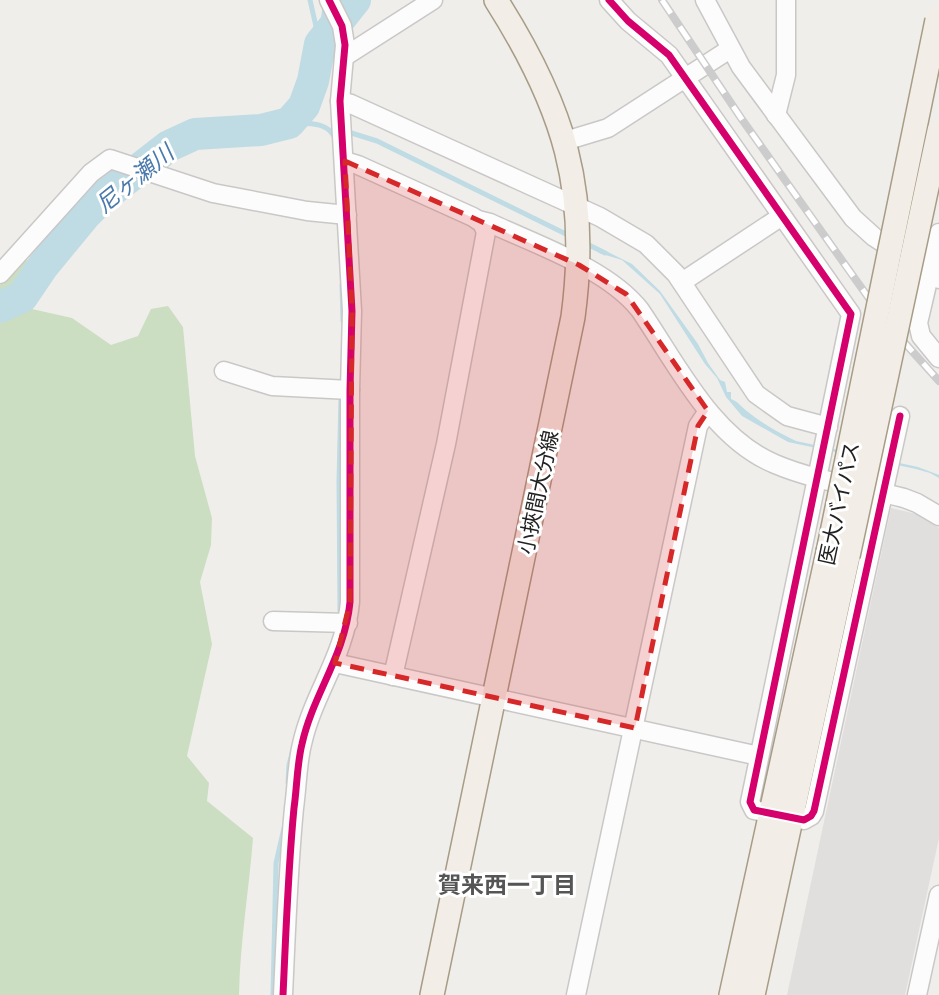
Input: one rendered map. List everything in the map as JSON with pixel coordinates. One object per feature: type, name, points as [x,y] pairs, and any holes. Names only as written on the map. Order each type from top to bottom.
[{"type":"main road","name":"小挾間大分線","points":[[432,995],[573,317],[579,249],[578,207],[565,141],[538,71],[496,0]]},
{"type":"main road","name":"医大バイパス","points":[[838,554],[938,15]]},
{"type":"main road","name":"医大バイパス","points":[[731,995],[781,815],[838,554],[939,131]]},
{"type":"main road","name":"医大バイパス","points":[[753,995],[781,815]]},
{"type":"street","points":[[282,995],[290,853],[302,744],[348,623],[352,311],[340,110],[345,45],[342,26],[329,0]]},
{"type":"street","points":[[344,57],[432,0]]},
{"type":"street","points":[[609,0],[628,21],[663,48],[850,314],[759,756],[750,806],[754,810],[808,819],[814,811],[900,416]]},
{"type":"street","points":[[705,0],[730,49],[853,218],[874,237],[934,276]]},
{"type":"street","points":[[776,115],[786,75],[786,0]]},
{"type":"street","points":[[565,141],[608,128],[730,49]]},
{"type":"street","points":[[340,110],[351,104],[578,207],[646,244],[682,282],[756,394],[787,416],[828,427]]},
{"type":"street","points":[[0,274],[90,173],[110,159],[235,198],[307,211],[348,215]]},
{"type":"street","points":[[345,162],[358,164],[478,220],[579,249],[609,281],[633,301],[721,428],[747,449],[775,465],[885,493],[917,503],[939,516]]},
{"type":"street","points":[[682,282],[782,216]]},
{"type":"street","points":[[393,676],[446,444],[485,237],[485,227],[478,220]]},
{"type":"street","points":[[939,233],[934,276],[918,323],[921,336],[939,358]]},
{"type":"street","points":[[224,371],[272,386],[350,390]]},
{"type":"street","points":[[576,995],[698,426],[708,411]]},
{"type":"street","points":[[273,621],[348,623]]},
{"type":"street","points":[[335,663],[759,756]]},
{"type":"street","points":[[917,995],[939,895]]},
{"type":"highlighted area","points":[[345,161],[579,265],[626,294],[708,411],[698,426],[635,728],[335,663],[350,602],[352,311]]},
{"type":"green space","points":[[37,256],[39,272],[32,309],[72,318],[111,345],[138,336],[151,309],[168,306],[183,327],[195,456],[212,518],[211,545],[200,582],[212,644],[187,756],[209,783],[207,801],[253,838],[239,995],[0,995],[0,285],[20,263]]},
{"type":"shaded area","points":[[891,508],[925,516],[939,528],[939,838],[905,995],[787,995]]},
{"type":"water","points":[[600,248],[632,264],[660,291],[720,380],[725,382],[727,392],[731,392],[731,399],[759,420],[796,441],[918,467],[939,475],[939,478],[916,469],[788,442],[742,416],[726,397],[717,378],[660,294],[622,260],[599,253]]},
{"type":"waterway","points":[[310,0],[320,44]]},
{"type":"waterway","name":"尼ヶ瀬川","points":[[0,307],[22,297],[43,266],[102,198],[169,146],[195,134],[261,130],[289,123],[304,106],[313,81],[320,44],[355,0]]},
{"type":"waterway","points":[[321,38],[325,6]]},
{"type":"waterway","points":[[289,123],[322,126],[328,129],[335,139]]},
{"type":"waterway","points":[[345,131],[377,141],[570,236]]},
{"type":"waterway","points":[[585,243],[605,253]]},
{"type":"waterway","points":[[342,285],[343,321]]},
{"type":"waterway","points":[[340,611],[341,397]]},
{"type":"waterway","points":[[288,783],[289,765],[296,738]]},
{"type":"waterway","points":[[273,995],[276,863],[284,828]]},
{"type":"railway","points":[[662,0],[741,118],[885,321],[939,381]]},
{"type":"cycle path","points":[[283,995],[290,855],[300,752],[313,708],[342,640],[350,602],[352,311],[340,101],[345,45],[342,26],[329,0]]},
{"type":"cycle path","points":[[609,0],[628,21],[669,55],[851,314],[750,802],[754,810],[804,820],[814,811],[900,416]]},
{"type":"district","name":"賀来西一丁目","points":[[507,884]]}]
